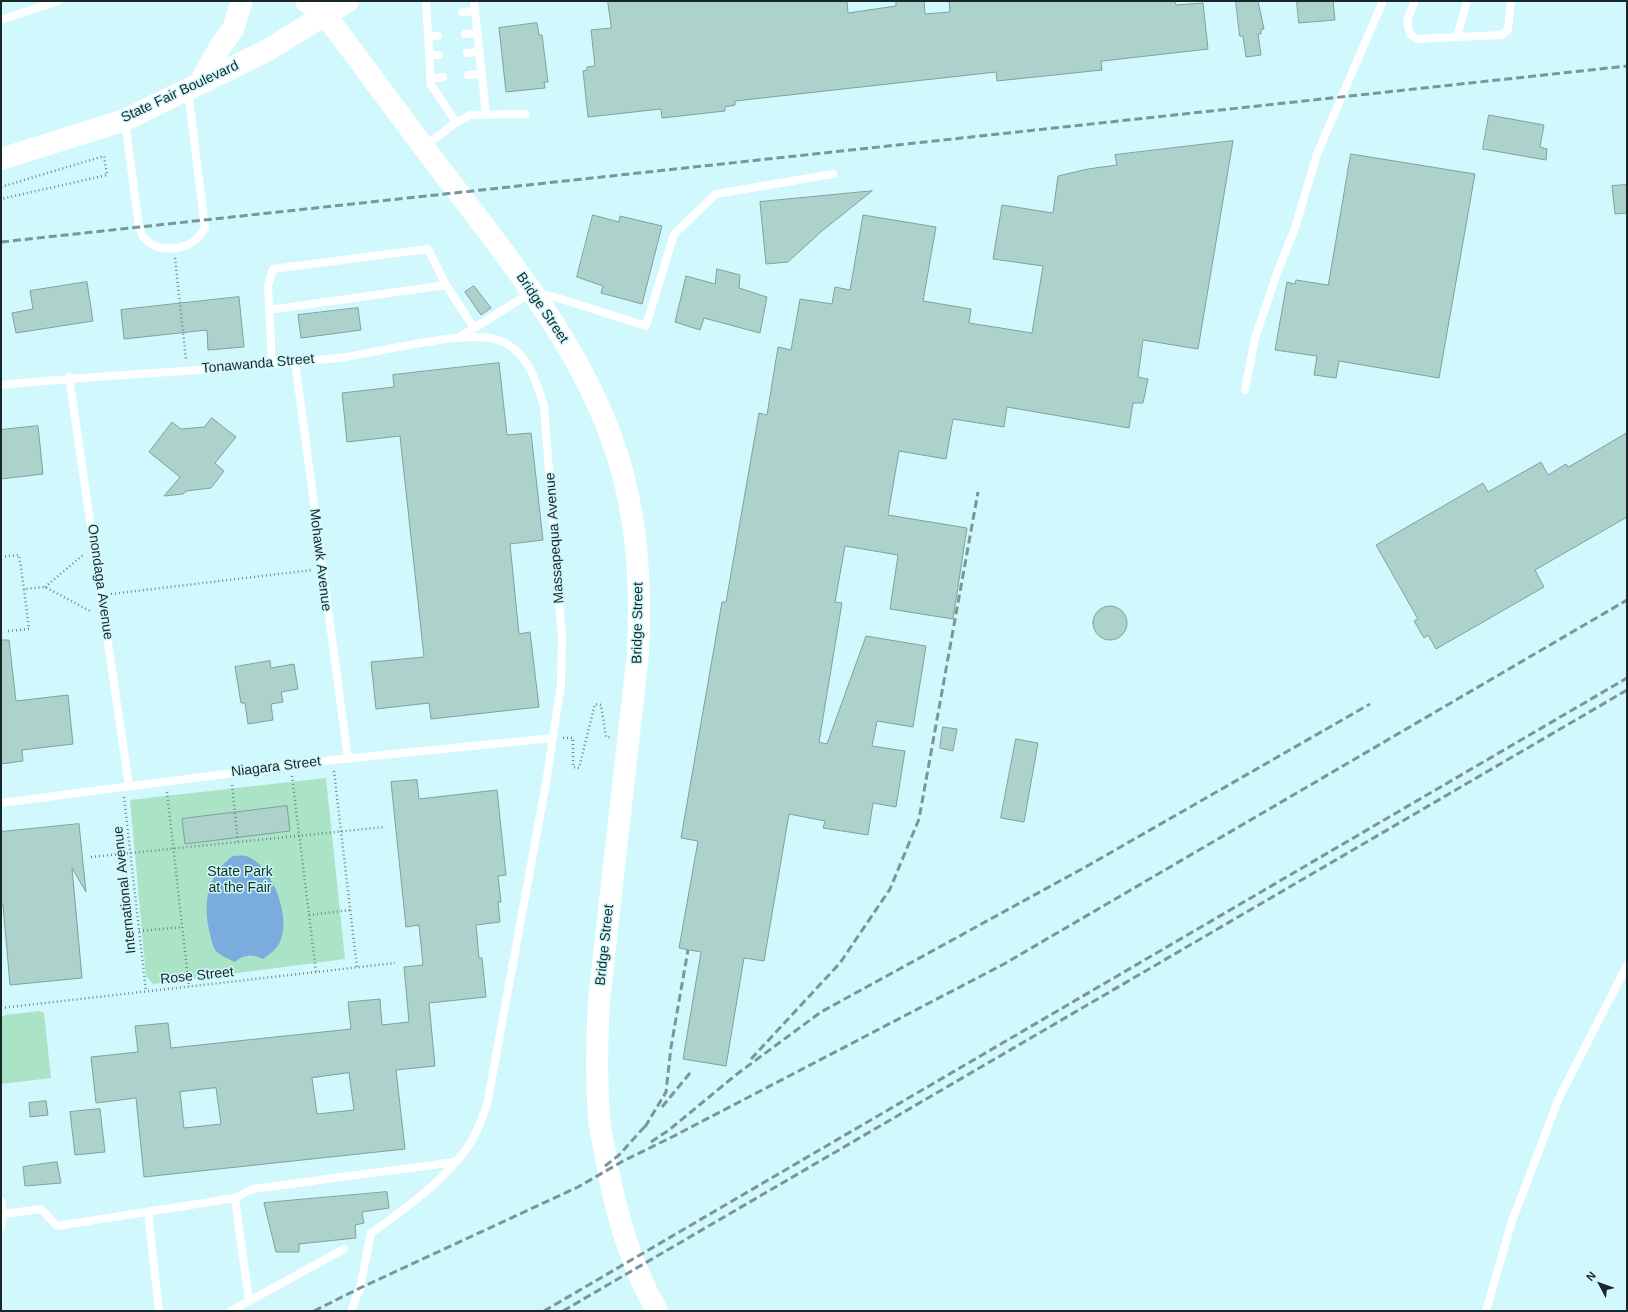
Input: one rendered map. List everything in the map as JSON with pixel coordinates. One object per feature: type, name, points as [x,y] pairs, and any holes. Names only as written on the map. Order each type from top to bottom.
[{"type":"main road","points":[[194,87],[233,29],[242,1]]},
{"type":"main road","name":"Bridge Street","points":[[306,1],[324,8],[424,147],[494,238],[532,292],[559,332],[593,392],[617,454],[628,497],[634,535],[640,609],[638,654],[599,1000],[597,1040],[599,1116],[609,1181],[636,1268],[655,1309]]},
{"type":"main road","name":"State Fair Boulevard","points":[[1,159],[125,120],[266,51],[324,8],[348,1]]},
{"type":"lane","points":[[1,20],[58,1]]},
{"type":"lane","points":[[426,1],[431,85],[456,122]]},
{"type":"lane","points":[[474,1],[486,115]]},
{"type":"lane","points":[[1245,390],[1255,338],[1276,273],[1295,228],[1317,154],[1383,1]]},
{"type":"lane","points":[[1415,1],[1407,20],[1410,34],[1417,39],[1501,36],[1508,30],[1511,1]]},
{"type":"lane","points":[[1457,37],[1468,1]]},
{"type":"lane","points":[[462,12],[475,11]]},
{"type":"lane","points":[[427,15],[436,14]]},
{"type":"lane","points":[[465,34],[477,33]]},
{"type":"lane","points":[[428,36],[438,36]]},
{"type":"lane","points":[[467,53],[479,52]]},
{"type":"lane","points":[[429,55],[440,55]]},
{"type":"lane","points":[[468,75],[482,74]]},
{"type":"lane","points":[[430,79],[443,78]]},
{"type":"lane","points":[[125,120],[139,227],[143,237],[152,246],[174,249],[198,238],[205,228],[194,87]]},
{"type":"lane","points":[[424,147],[456,122],[470,115],[526,114]]},
{"type":"lane","points":[[457,338],[532,292],[558,298],[646,326],[674,234],[716,194],[833,174]]},
{"type":"lane","points":[[272,363],[268,285],[274,270],[428,249],[446,285],[474,328]]},
{"type":"lane","points":[[269,310],[446,285]]},
{"type":"lane","name":"Tonawanda Street","points":[[1,385],[69,377],[187,370],[345,357],[457,338],[485,338],[498,340],[512,348]]},
{"type":"lane","name":"Massapequa Avenue","points":[[351,1311],[360,1288],[371,1233],[402,1211],[435,1183],[455,1162],[472,1142],[487,1105],[546,783],[561,684],[562,638],[544,406],[534,373],[527,363],[512,348]]},
{"type":"lane","name":"Mohawk Avenue","points":[[295,361],[348,759]]},
{"type":"lane","name":"Onondaga Avenue","points":[[69,377],[106,619],[126,786]]},
{"type":"lane","name":"Niagara Street","points":[[1,803],[333,760],[552,738]]},
{"type":"lane","points":[[1486,1311],[1512,1221],[1559,1098],[1627,965]]},
{"type":"lane","points":[[3,1214],[41,1209],[57,1226],[235,1198],[252,1188],[455,1162]]},
{"type":"lane","points":[[235,1198],[249,1301]]},
{"type":"lane","points":[[1,1201],[3,1214],[1,1227]]},
{"type":"lane","points":[[148,1212],[159,1311]]},
{"type":"lane","points":[[231,1311],[344,1248]]},
{"type":"path","points":[[1,187],[104,156],[107,175],[1,199]]},
{"type":"path","points":[[174,249],[187,370]]},
{"type":"path","points":[[46,587],[95,546]]},
{"type":"path","points":[[1,557],[19,555],[29,629],[8,631]]},
{"type":"path","points":[[102,595],[322,569]]},
{"type":"path","points":[[24,589],[46,587],[106,619]]},
{"type":"path","points":[[552,738],[573,738],[573,767],[579,768],[595,704],[601,705],[606,737],[629,737]]},
{"type":"path","points":[[333,760],[357,968]]},
{"type":"path","points":[[291,766],[316,972]]},
{"type":"path","points":[[231,773],[238,842]]},
{"type":"path","points":[[166,782],[189,987]]},
{"type":"path","name":"International Avenue","points":[[126,786],[130,852],[146,992]]},
{"type":"path","points":[[91,857],[385,827]]},
{"type":"path","points":[[309,915],[350,910]]},
{"type":"path","points":[[139,931],[182,927]]},
{"type":"path","name":"Rose Street","points":[[1,1008],[395,963]]},
{"type":"green space","name":"State Park at the Fair","points":[[326,778],[345,959],[153,984],[146,976],[130,800]]},
{"type":"green space","points":[[40,1011],[44,1013],[51,1078],[1,1084],[1,1018],[5,1015]]},
{"type":"water","points":[[233,856],[246,856],[255,861],[264,869],[277,893],[281,906],[283,932],[280,942],[275,950],[263,959],[256,956],[245,956],[235,962],[218,953],[212,941],[207,919],[207,899],[209,889],[218,871]]},
{"type":"building","points":[[608,1],[847,1],[848,13],[896,6],[896,1],[924,1],[925,14],[950,12],[949,1],[1175,1],[1176,5],[1203,3],[1208,49],[1101,61],[1102,70],[997,81],[996,72],[735,101],[735,105],[725,107],[725,111],[662,118],[661,109],[588,117],[583,71],[587,70],[587,67],[595,66],[591,30],[611,28]]},
{"type":"building","points":[[1236,1],[1258,1],[1264,29],[1261,29],[1261,34],[1258,34],[1261,55],[1246,57],[1243,36],[1240,36]]},
{"type":"building","points":[[1297,1],[1333,1],[1335,20],[1299,23]]},
{"type":"building","points":[[537,23],[539,35],[542,35],[548,82],[544,82],[545,88],[506,92],[499,28]]},
{"type":"building","points":[[1489,115],[1544,125],[1540,147],[1547,149],[1546,160],[1483,149]]},
{"type":"building","points":[[1233,141],[1198,349],[1143,340],[1138,377],[1148,379],[1143,403],[1133,403],[1129,428],[1007,407],[1004,427],[953,419],[946,459],[899,451],[888,515],[967,528],[953,619],[890,609],[898,555],[845,546],[835,602],[842,603],[819,742],[827,744],[866,636],[926,646],[913,727],[877,721],[872,746],[905,751],[896,807],[873,803],[868,835],[823,828],[825,821],[789,814],[764,961],[744,958],[726,1066],[683,1059],[701,952],[679,948],[698,841],[681,838],[722,602],[726,602],[759,413],[767,415],[778,347],[791,350],[800,299],[832,304],[835,287],[850,290],[863,215],[936,227],[923,301],[971,309],[969,323],[1032,333],[1043,266],[993,259],[1002,205],[1053,213],[1058,176],[1088,169],[1117,165],[1115,155]]},
{"type":"building","points":[[1351,154],[1475,174],[1439,378],[1339,361],[1336,378],[1314,375],[1317,356],[1275,350],[1287,282],[1295,284],[1296,280],[1328,285]]},
{"type":"building","points":[[1627,185],[1627,213],[1615,214],[1612,186]]},
{"type":"building","points":[[872,191],[822,231],[788,262],[766,264],[760,202]]},
{"type":"building","points":[[593,215],[619,222],[620,216],[662,226],[642,304],[601,293],[603,286],[577,277]]},
{"type":"building","points":[[717,269],[740,275],[739,288],[767,297],[760,333],[704,318],[700,330],[675,322],[686,276],[715,284]]},
{"type":"building","points":[[87,282],[93,321],[16,333],[12,313],[33,309],[30,291]]},
{"type":"building","points":[[474,286],[491,308],[481,315],[465,292]]},
{"type":"building","points":[[239,297],[244,347],[208,350],[207,330],[124,339],[121,310]]},
{"type":"building","points":[[358,308],[361,330],[301,338],[298,315]]},
{"type":"building","points":[[499,363],[507,435],[531,433],[543,540],[510,544],[519,634],[530,632],[539,707],[431,719],[429,703],[376,709],[371,662],[424,657],[400,436],[347,442],[342,393],[394,387],[393,375]]},
{"type":"building","points":[[212,418],[236,437],[215,463],[224,471],[211,488],[186,491],[183,494],[164,496],[180,477],[149,452],[172,422],[181,429],[204,427]]},
{"type":"building","points":[[38,426],[43,474],[1,479],[1,430]]},
{"type":"building","points":[[1627,433],[1627,517],[1535,570],[1544,587],[1436,649],[1428,635],[1424,638],[1414,621],[1418,619],[1376,545],[1483,483],[1488,492],[1541,462],[1548,475],[1566,464],[1568,467]]},
{"type":"building","points":[[1107,606],[1113,606],[1122,611],[1126,617],[1126,629],[1122,635],[1113,640],[1107,640],[1098,635],[1093,626],[1093,620],[1098,611]]},
{"type":"building","points":[[1,640],[9,640],[16,701],[68,695],[73,744],[22,750],[23,761],[1,764]]},
{"type":"building","points":[[270,661],[271,668],[294,664],[298,689],[281,692],[283,702],[271,704],[273,720],[248,724],[245,703],[241,703],[235,667]]},
{"type":"building","points":[[943,727],[957,729],[953,751],[940,748]]},
{"type":"building","points":[[1016,739],[1038,743],[1024,822],[1001,818]]},
{"type":"building","points":[[417,780],[419,799],[497,790],[506,875],[498,876],[501,902],[498,902],[500,922],[476,925],[479,958],[482,958],[486,997],[429,1003],[435,1066],[396,1070],[405,1149],[144,1177],[136,1098],[96,1103],[91,1057],[138,1052],[135,1026],[168,1023],[171,1048],[351,1029],[348,1002],[380,999],[382,1025],[409,1022],[404,967],[423,965],[419,925],[406,927],[391,782]],"holes":[[[349,1073],[354,1110],[317,1114],[312,1078]],[[216,1088],[221,1124],[184,1128],[180,1092]]]},
{"type":"building","points":[[287,806],[290,831],[185,844],[182,819]]},
{"type":"building","points":[[79,824],[86,892],[72,868],[82,978],[10,985],[3,905],[1,905],[1,832]]},
{"type":"building","points":[[46,1101],[48,1115],[30,1117],[29,1103]]},
{"type":"building","points":[[100,1109],[105,1152],[75,1155],[70,1112]]},
{"type":"building","points":[[57,1162],[61,1183],[25,1186],[23,1167]]},
{"type":"building","points":[[387,1192],[389,1208],[362,1212],[364,1223],[355,1225],[356,1238],[299,1244],[299,1252],[276,1252],[264,1203]]},
{"type":"railway","points":[[1,242],[1627,66]]},
{"type":"railway","points":[[751,1059],[840,963],[890,889],[919,819],[978,492]]},
{"type":"railway","points":[[314,1311],[360,1288],[578,1187],[623,1161],[1004,964],[1627,600]]},
{"type":"railway","points":[[544,1311],[1627,678]]},
{"type":"railway","points":[[563,1311],[1627,690]]},
{"type":"railway","points":[[651,1142],[669,1130],[737,1074],[821,1012],[1089,865],[1370,704]]},
{"type":"railway","points":[[645,1127],[666,1092],[671,1047],[688,950]]},
{"type":"railway","points":[[662,1107],[690,1073]]},
{"type":"railway","points":[[605,1166],[619,1155],[647,1124]]}]
